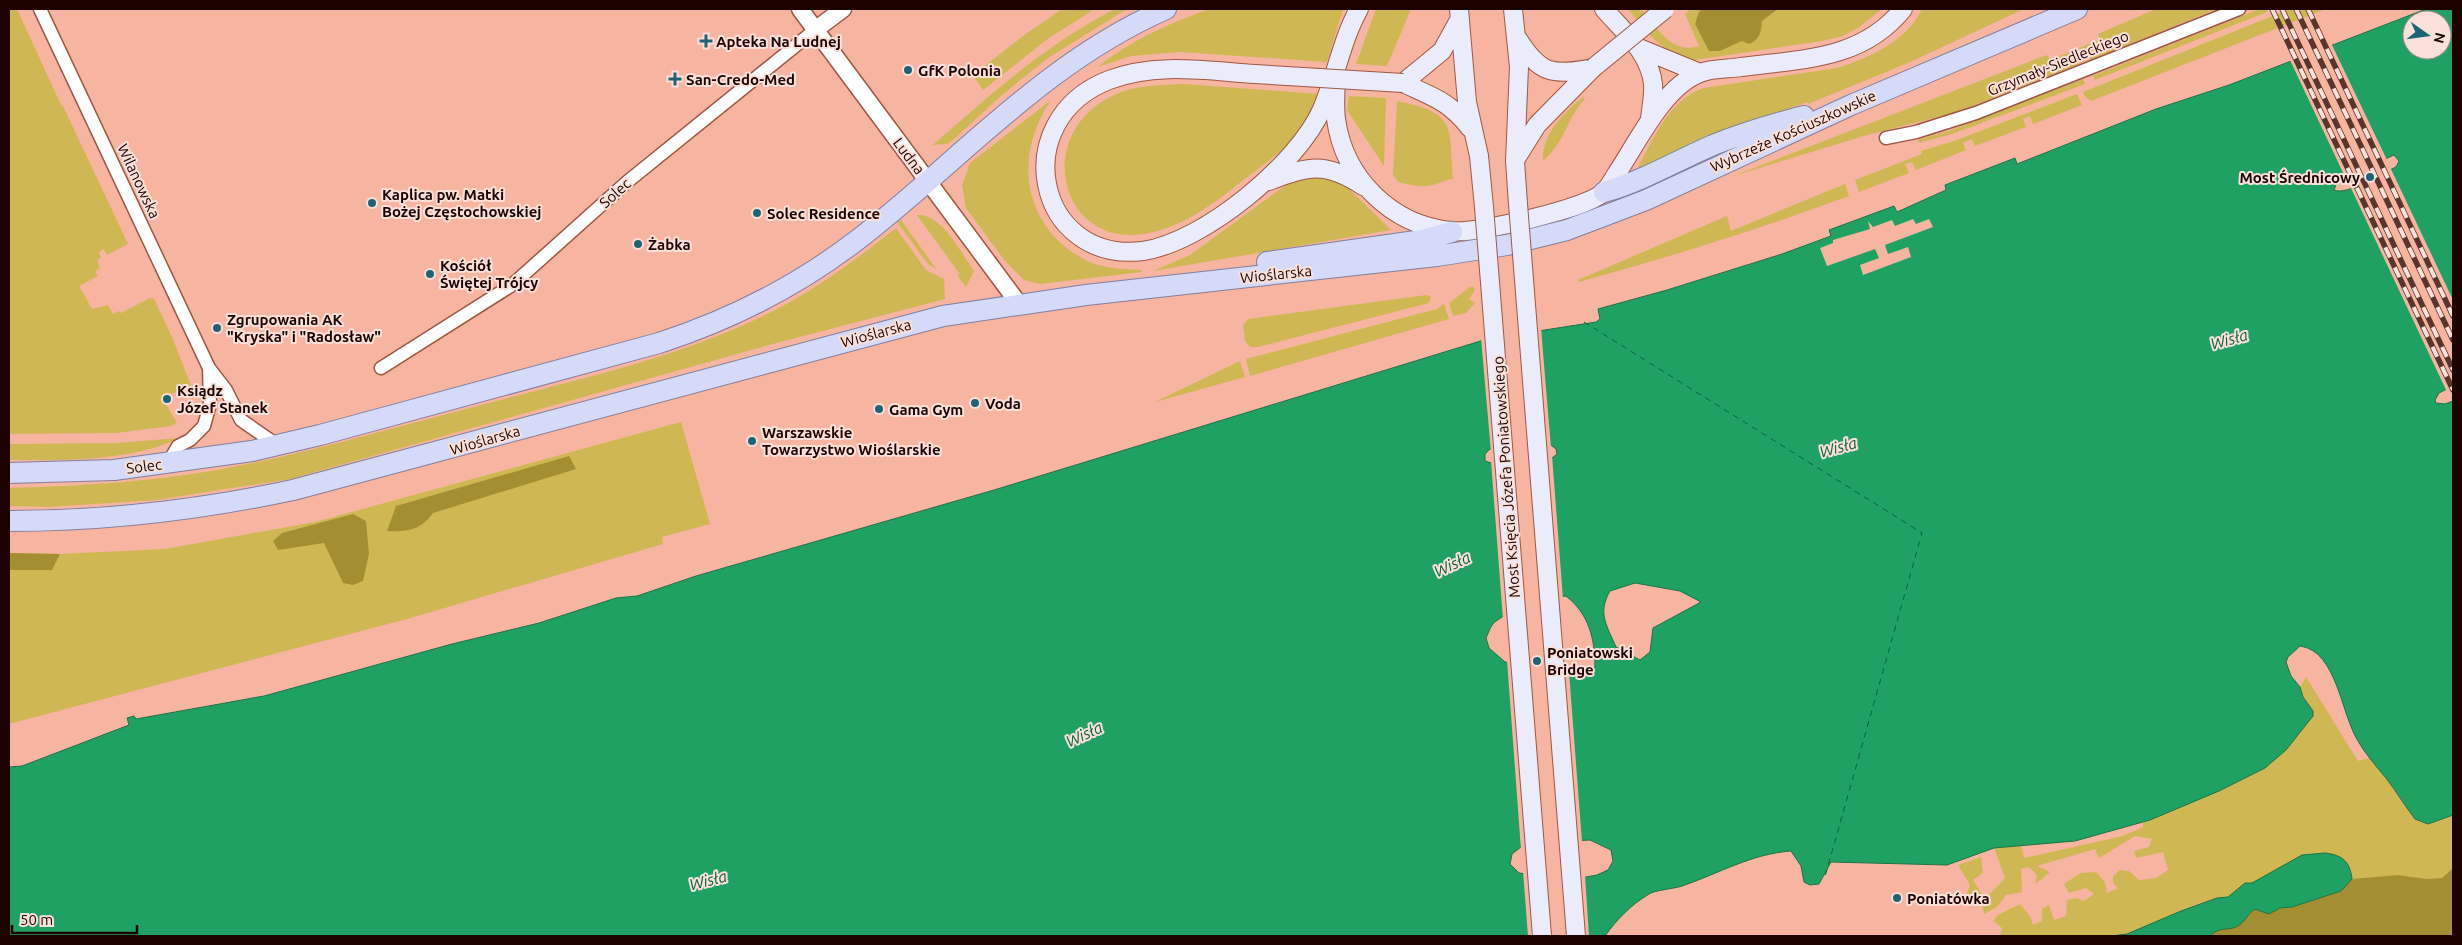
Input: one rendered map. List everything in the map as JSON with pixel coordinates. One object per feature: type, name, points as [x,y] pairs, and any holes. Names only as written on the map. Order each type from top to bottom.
[{"type":"main road","points":[[277,445],[640,348],[702,328],[769,297],[808,274],[857,240],[928,181],[1010,108],[1058,70],[1122,30],[1166,9]]},
{"type":"main road","points":[[1359,9],[1336,74],[1313,128],[1265,182],[1212,223],[1171,244],[1143,251],[1111,249],[1084,238],[1061,217],[1045,179],[1045,165],[1052,132],[1067,108],[1089,90],[1119,77],[1166,69],[1403,84],[1438,99],[1457,110],[1475,135]]},
{"type":"main road","points":[[1513,9],[1517,36],[1519,90],[1515,161],[1576,936]]},
{"type":"main road","points":[[1604,9],[1639,48],[1651,72],[1653,86],[1650,119]]},
{"type":"main road","points":[[1515,161],[1537,125],[1593,68],[1665,9]]},
{"type":"main road","points":[[1604,192],[1630,154],[1650,119],[1682,85],[1700,73],[1841,52],[1878,34],[1903,9]]},
{"type":"main road","name":"Wybrzeże Kościuszkowskie","points":[[1507,245],[1566,230],[1617,212],[1851,104],[2077,9]]},
{"type":"main road","points":[[1403,84],[1442,50],[1451,38],[1460,14]]},
{"type":"main road","name":"Most Księcia Józefa Poniatowskiego","points":[[1460,14],[1466,102],[1475,135],[1484,207],[1542,936]]},
{"type":"main road","points":[[1517,36],[1530,58],[1550,71],[1564,73],[1593,68]]},
{"type":"main road","points":[[1639,48],[1700,73]]},
{"type":"main road","points":[[1336,74],[1335,116],[1338,132],[1348,157],[1366,187]]},
{"type":"main road","points":[[1195,282],[1244,265],[1423,240],[1452,232],[1542,216],[1648,177],[1712,146],[1767,125],[1851,104]]},
{"type":"main road","points":[[1265,182],[1308,167],[1321,167],[1344,174],[1366,187],[1391,211],[1409,221],[1452,232]]},
{"type":"main road","name":"Wioślarska","points":[[9,521],[82,520],[144,515],[260,497],[384,468],[910,324],[1019,304],[1195,282],[1313,270],[1507,245]]},
{"type":"main road","name":"Solec","points":[[9,473],[80,472],[168,463],[228,456],[277,445]]},
{"type":"street","name":"Wilanowska","points":[[40,9],[209,368],[226,390],[241,420],[277,445]]},
{"type":"street","name":"Ludna","points":[[800,9],[1019,304]]},
{"type":"street","name":"Solec","points":[[381,368],[512,285],[627,182],[843,9]]},
{"type":"street","name":"Grzymały-Siedleckiego","points":[[1886,138],[1916,132],[1976,113],[2239,9]]},
{"type":"street","name":"Wilanowska","points":[[168,463],[178,446],[190,440],[204,426],[210,404],[209,368]]},
{"type":"shaded area","points":[[9,9],[17,9],[128,244],[107,255],[104,249],[99,252],[101,258],[97,260],[100,268],[95,271],[98,276],[79,286],[92,309],[108,305],[113,314],[119,311],[121,313],[150,298],[154,299],[172,337],[192,388],[163,396],[162,398],[177,423],[171,426],[116,433],[9,434]]},
{"type":"shaded area","points":[[1062,9],[1095,9],[1049,38],[983,90],[973,75],[1023,36]]},
{"type":"shaded area","points":[[1115,9],[1127,9],[1048,58],[1003,94],[953,140],[947,144],[933,145],[1019,71],[1065,38]]},
{"type":"shaded area","points":[[1209,9],[1343,9],[1327,62],[1180,52],[1131,56],[1098,67],[1137,40]]},
{"type":"shaded area","points":[[1376,9],[1411,9],[1387,66],[1356,64]]},
{"type":"shaded area","points":[[1628,9],[1641,9],[1666,38],[1681,47],[1689,48],[1699,46],[1685,14],[1691,9],[1703,9],[1699,12],[1720,51],[1760,33],[1762,21],[1778,9],[1882,9],[1858,28],[1843,36],[1822,41],[1695,60],[1672,52],[1656,41]]},
{"type":"shaded area","points":[[1703,9],[1778,9],[1762,21],[1759,35],[1753,42],[1749,44],[1742,41],[1720,51],[1709,51],[1695,24],[1699,12]]},
{"type":"shaded area","points":[[1922,9],[2024,9],[1908,63],[1808,104],[1807,102],[1717,134],[1640,168],[1638,167],[1664,120],[1681,101],[1692,94],[1704,88],[1837,68],[1849,64],[1886,47],[1897,39],[1907,30]]},
{"type":"shaded area","points":[[2156,9],[2217,9],[2090,60],[2079,48],[2100,40],[2098,34]]},
{"type":"shaded area","points":[[2259,9],[2266,9],[2267,12],[2095,80],[2093,76]]},
{"type":"shaded area","points":[[2290,9],[2326,9],[2091,101],[2085,97],[2083,92]]},
{"type":"shaded area","points":[[2070,52],[2079,64],[1957,112],[1864,136],[1733,176],[2047,55],[2050,60]]},
{"type":"shaded area","points":[[2083,79],[2085,84],[1952,134],[1919,143],[1918,140],[1954,129]]},
{"type":"shaded area","points":[[1184,84],[1319,94],[1314,109],[1306,122],[1288,144],[1209,206],[1186,220],[1149,233],[1117,234],[1092,223],[1075,205],[1066,182],[1066,155],[1075,130],[1094,107],[1124,91],[1146,86]]},
{"type":"shaded area","points":[[2077,94],[2082,105],[2033,124],[2030,116],[2023,119],[2026,127],[1975,146],[1972,139],[1963,143],[1966,150],[1916,170],[1912,162],[1905,164],[1909,173],[1859,192],[1855,180],[1922,154],[1921,151],[1957,140]]},
{"type":"shaded area","points":[[1349,96],[1386,98],[1384,166],[1347,110]]},
{"type":"shaded area","points":[[1583,97],[1585,99],[1574,114],[1557,145],[1543,161],[1546,142],[1555,125]]},
{"type":"shaded area","points":[[1051,100],[1039,121],[1028,165],[1030,187],[1036,207],[1046,226],[1062,243],[1089,262],[1119,269],[1142,270],[1142,272],[1040,284],[1024,280],[1005,261],[966,208],[962,185],[970,163]]},
{"type":"shaded area","points":[[1397,101],[1431,111],[1440,117],[1446,125],[1450,135],[1453,179],[1423,186],[1398,182],[1393,175]]},
{"type":"shaded area","points":[[1313,174],[1342,182],[1391,230],[1153,271],[1190,255],[1294,179]]},
{"type":"shaded area","points":[[1845,184],[1849,196],[1816,208],[1681,253],[1579,282],[1578,280],[1727,216],[1731,231]]},
{"type":"shaded area","points":[[917,215],[935,220],[957,245],[974,271],[966,287],[958,277],[959,273]]},
{"type":"shaded area","points":[[901,220],[937,270],[928,264],[897,222]]},
{"type":"shaded area","points":[[896,228],[926,270],[944,279],[945,299],[773,344],[290,479],[157,500],[48,507],[9,506],[9,488],[126,482],[185,475],[243,465],[327,446],[633,365],[714,337],[792,301],[832,276]]},
{"type":"shaded area","points":[[1470,287],[1474,287],[1475,290],[1469,299],[1475,303],[1466,313],[1453,316],[1449,303]]},
{"type":"shaded area","points":[[1427,295],[1431,297],[1429,303],[1258,347],[1250,347],[1245,341],[1243,325],[1248,319]]},
{"type":"shaded area","points":[[1444,304],[1449,319],[1250,376],[1246,359],[1437,309]]},
{"type":"shaded area","points":[[1240,361],[1245,377],[1155,402]]},
{"type":"shaded area","points":[[681,422],[710,524],[662,537],[663,544],[407,619],[9,724],[9,553],[60,554],[165,549],[315,522]]},
{"type":"shaded area","points":[[179,438],[140,452],[118,456],[9,460],[9,444],[117,443]]},
{"type":"shaded area","points":[[569,456],[576,469],[433,513],[424,523],[413,529],[387,531],[396,506]]},
{"type":"shaded area","points":[[353,514],[366,521],[369,554],[363,581],[353,585],[343,583],[324,543],[278,550],[273,541],[282,533]]},
{"type":"shaded area","points":[[9,553],[60,554],[52,570],[9,570]]},
{"type":"shaded area","points":[[2306,677],[2358,761],[2369,758],[2387,779],[2453,750],[2453,868],[2442,878],[2427,879],[2398,875],[2239,936],[2000,936],[2002,928],[1993,921],[1998,915],[2020,904],[2030,916],[2033,925],[2042,921],[2042,909],[2049,905],[2054,920],[2066,916],[2067,900],[2076,898],[2084,901],[2094,894],[2086,888],[2069,893],[2064,884],[2081,873],[2096,872],[2105,882],[2107,893],[2118,888],[2113,883],[2113,876],[2120,870],[2129,871],[2139,880],[2156,878],[2168,870],[2163,852],[2136,858],[2134,851],[2149,847],[2152,839],[2135,836],[2099,858],[2095,849],[2037,866],[2050,872],[2035,884],[2037,875],[2029,867],[2021,869],[2022,892],[2006,895],[1997,907],[1984,914],[1981,900],[1966,896],[1970,885],[1958,865],[1981,857],[1983,873],[1973,880],[1983,896],[1991,893],[2005,878],[1994,848],[2021,846],[2024,858],[2123,836],[2143,827],[2143,822],[2219,791],[2265,768],[2286,750],[2313,711],[2302,697],[2300,687]]},
{"type":"shaded area","points":[[2453,868],[2453,936],[2210,936],[2215,931],[2233,928],[2255,909],[2269,914],[2280,908],[2292,907],[2341,891],[2352,879],[2398,875],[2427,879],[2442,878]]},
{"type":"water","name":"Wisła","points":[[2453,9],[2453,386],[2439,393],[2435,400],[2436,403],[2445,404],[2453,401],[2453,815],[2428,824],[2415,819],[2358,741],[2330,671],[2322,659],[2312,650],[2300,646],[2288,657],[2286,662],[2291,676],[2300,687],[2303,697],[2313,711],[2313,716],[2286,750],[2265,768],[2219,791],[2150,820],[2075,841],[1994,848],[1947,865],[1831,862],[1819,884],[1810,885],[1804,882],[1801,866],[1791,851],[1776,853],[1749,860],[1682,886],[1652,893],[1642,898],[1625,913],[1605,936],[9,936],[9,767],[22,766],[129,725],[127,718],[134,716],[136,719],[264,696],[452,644],[539,623],[616,598],[637,596],[696,576],[994,490],[1487,339],[1596,322],[1600,319],[1598,309],[1667,290],[1782,254],[1831,236],[1829,230],[1894,206],[1897,212],[1946,190],[1945,185],[2015,158],[2017,164],[2156,109],[2229,85],[2402,18],[2402,60],[2452,60],[2452,10],[2423,10]],"holes":[[[2394,155],[2399,161],[2396,167],[2365,183],[2347,190],[2334,190],[2337,182]],[[1551,445],[1556,449],[1557,454],[1552,458],[1491,463],[1485,461],[1485,454],[1490,449]],[[1635,583],[1680,591],[1701,602],[1653,628],[1650,652],[1640,660],[1616,647],[1609,632],[1604,613],[1604,606],[1610,591]],[[1566,596],[1580,611],[1592,637],[1595,667],[1586,675],[1561,674],[1505,662],[1489,648],[1486,638],[1494,622],[1520,607]],[[1590,840],[1611,850],[1613,861],[1608,870],[1597,875],[1570,880],[1519,873],[1510,864],[1512,854],[1526,843]]]},
{"type":"water","points":[[2325,853],[2341,858],[2349,868],[2352,879],[2341,891],[2292,907],[2280,908],[2269,914],[2255,909],[2237,927],[2218,930],[2210,936],[2111,936],[2127,934],[2181,911],[2217,898],[2228,897],[2245,883],[2252,883],[2302,855]]},
{"type":"pier","points":[[2331,43],[2387,160],[2346,179],[2290,60]]},
{"type":"pier","points":[[2390,167],[2453,300],[2453,389],[2447,392],[2350,186]]},
{"type":"pier","points":[[1913,219],[1916,224],[1929,219],[1933,227],[1885,245],[1888,254],[1908,247],[1911,257],[1863,275],[1860,265],[1879,258],[1875,249],[1827,266],[1820,248],[1833,243],[1833,240],[1870,229],[1868,221],[1873,227],[1892,220],[1895,226]]},
{"type":"pier","points":[[1541,328],[1551,448],[1491,452],[1481,338]]},
{"type":"pier","points":[[1552,455],[1563,599],[1524,609],[1503,620],[1491,461]]},
{"type":"pier","points":[[1507,660],[1569,672],[1582,842],[1527,845],[1521,850]]},
{"type":"pier","points":[[1523,871],[1570,877],[1585,875],[1589,936],[1528,936]]},
{"type":"ferry route","points":[[1584,322],[1922,533],[1824,880]]},
{"type":"railway","points":[[2272,9],[2453,390]]},
{"type":"railway","points":[[2282,9],[2453,370]]},
{"type":"railway","points":[[2296,9],[2453,340]]},
{"type":"railway","points":[[2308,9],[2453,316]]},
{"type":"place","name":"Apteka Na Ludnej","points":[[706,41]]},
{"type":"place","name":"GfK Polonia","points":[[908,70]]},
{"type":"place","name":"San-Credo-Med","points":[[675,79]]},
{"type":"place","name":"Most Średnicowy","points":[[2370,177]]},
{"type":"place","name":"Kaplica pw. Matki Bożej Częstochowskiej","points":[[372,203]]},
{"type":"place","name":"Solec Residence","points":[[757,213]]},
{"type":"place","name":"Żabka","points":[[638,244]]},
{"type":"place","name":"Kościół Świętej Trójcy","points":[[430,274]]},
{"type":"place","name":"Zgrupowania AK \"Kryska\" i \"Radosław\"","points":[[217,328]]},
{"type":"place","name":"Ksiądz Józef Stanek","points":[[167,399]]},
{"type":"place","name":"Voda","points":[[975,403]]},
{"type":"place","name":"Gama Gym","points":[[879,409]]},
{"type":"place","name":"Warszawskie Towarzystwo Wioślarskie","points":[[752,441]]},
{"type":"place","name":"Poniatowski Bridge","points":[[1537,661]]},
{"type":"place","name":"Poniatówka","points":[[1897,898]]}]
